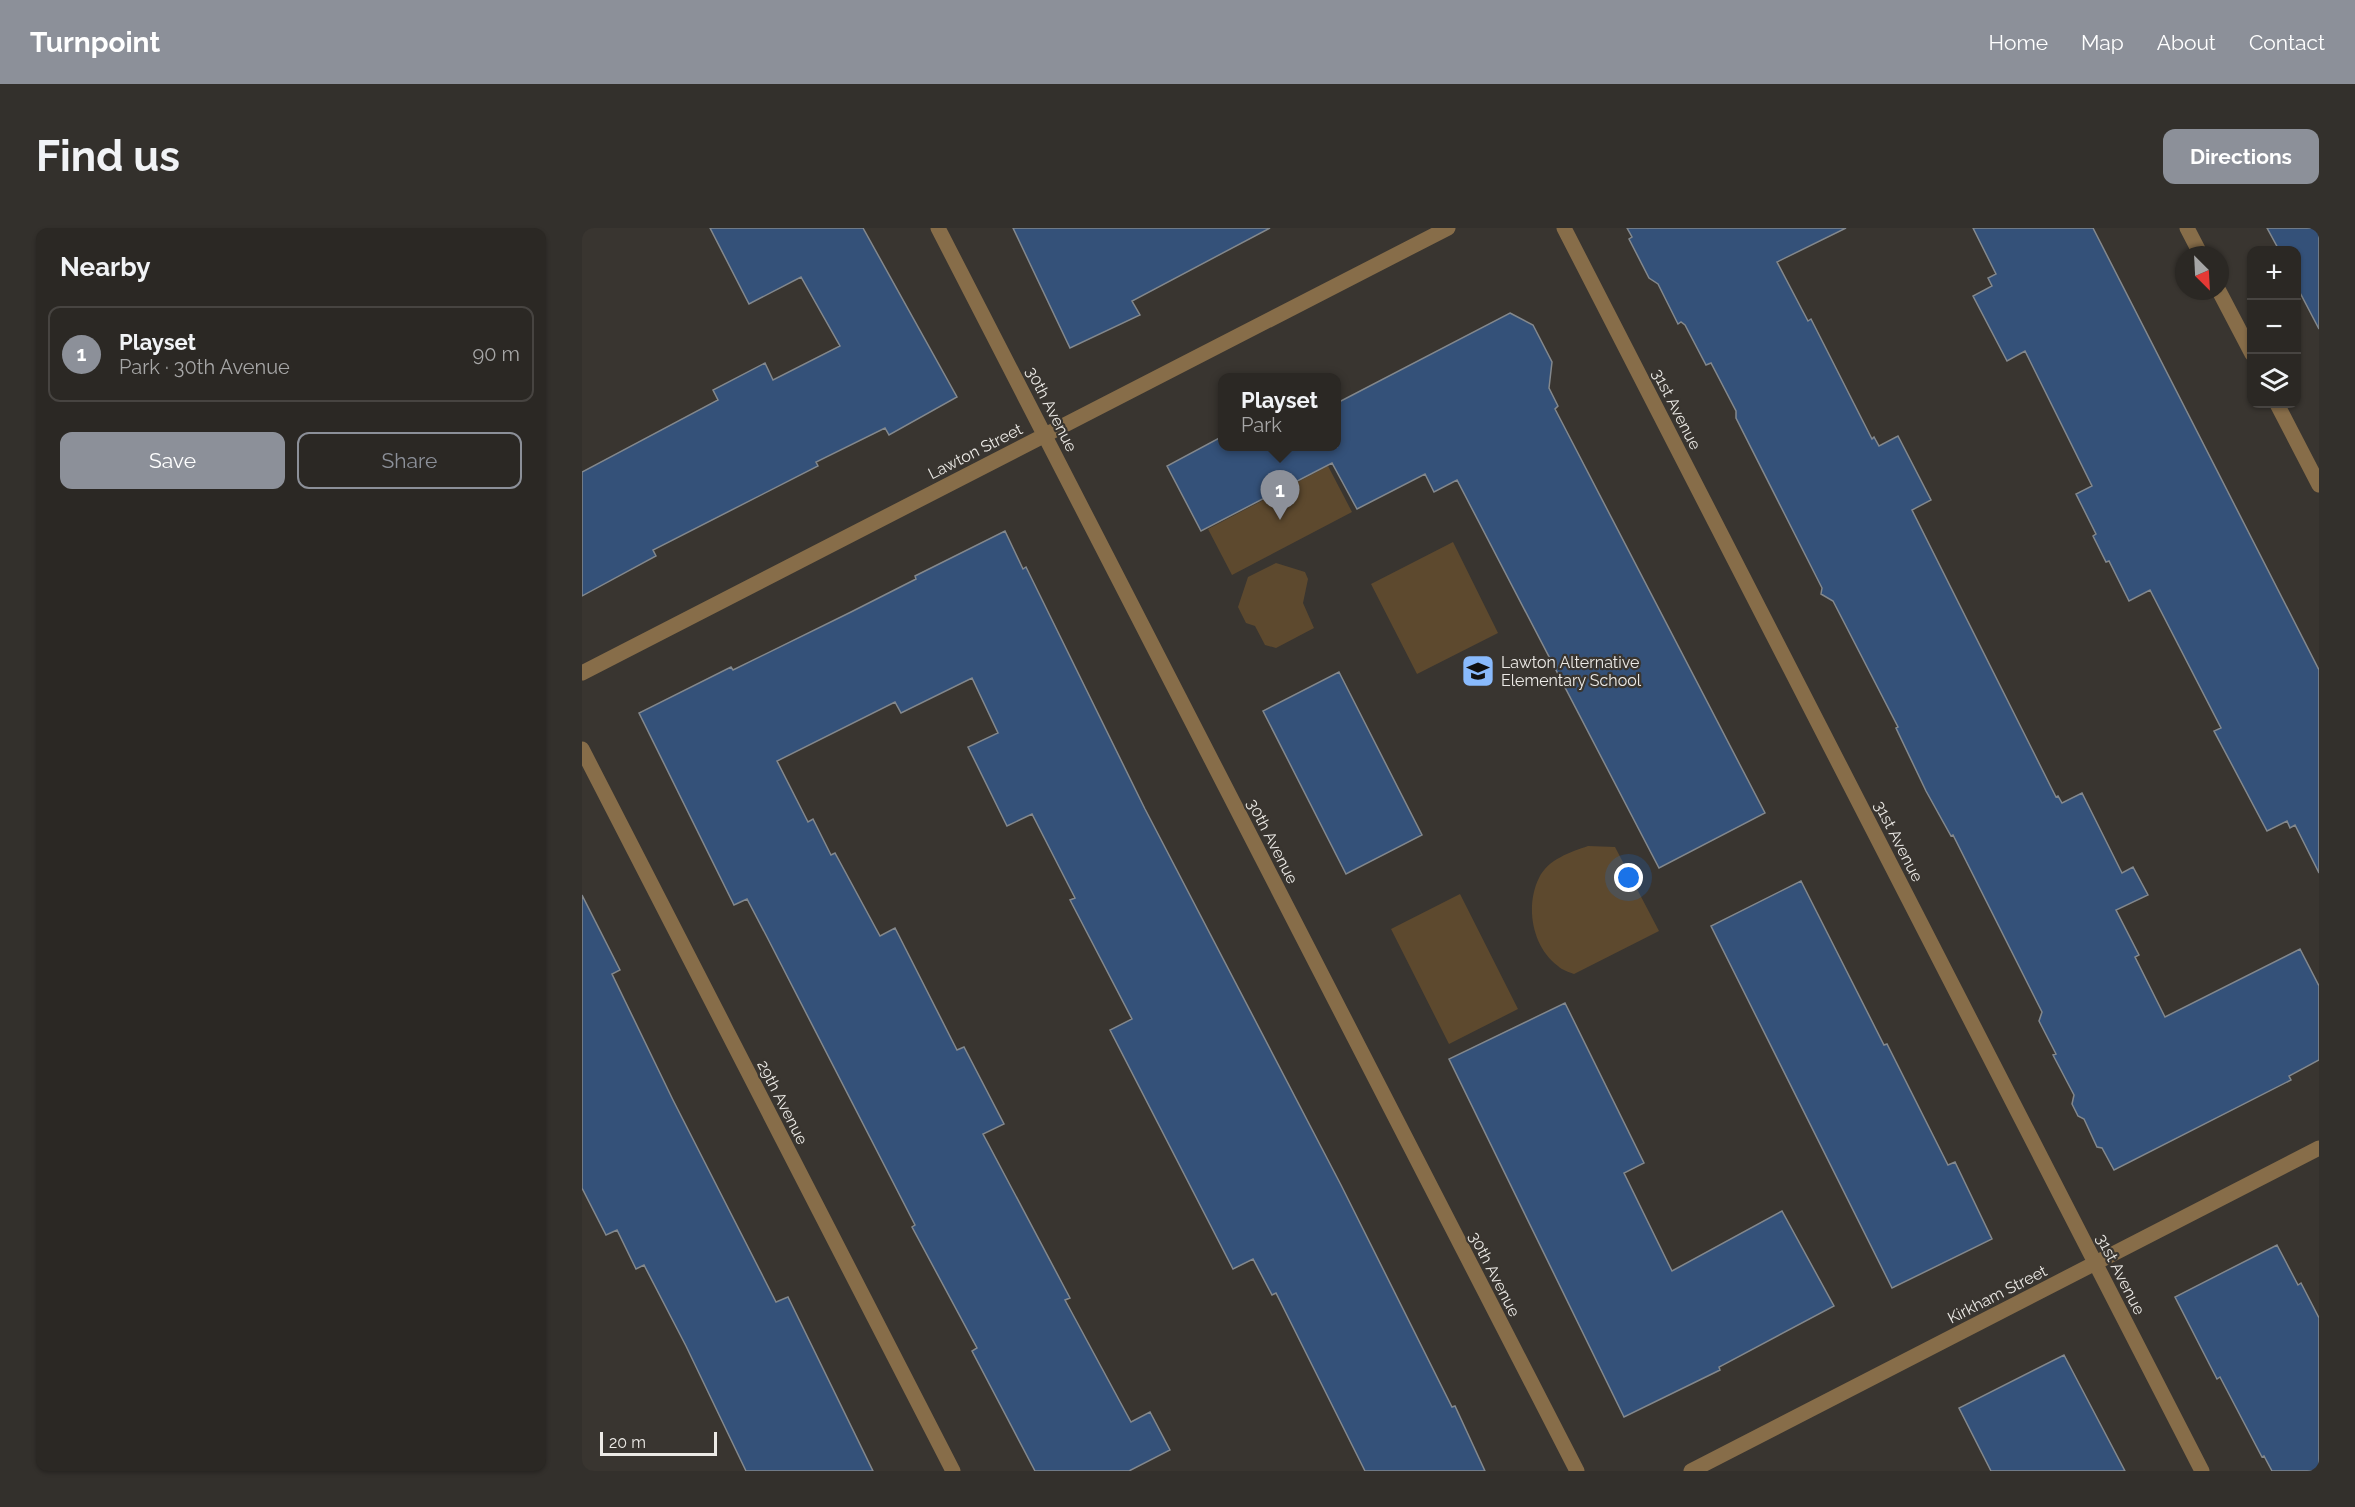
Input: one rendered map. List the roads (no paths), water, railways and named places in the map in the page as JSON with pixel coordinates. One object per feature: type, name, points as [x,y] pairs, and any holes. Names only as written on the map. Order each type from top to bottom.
[{"type":"street","name":"30th Avenue","points":[[938,228],[1577,1471]]},
{"type":"street","name":"Lawton Street","points":[[582,673],[1448,228]]},
{"type":"street","name":"31st Avenue","points":[[1563,228],[2202,1471]]},
{"type":"street","points":[[2187,228],[2196,246]]},
{"type":"street","points":[[2224,300],[2247,344]]},
{"type":"street","points":[[2279,408],[2319,485]]},
{"type":"street","name":"29th Avenue","points":[[582,749],[953,1471]]},
{"type":"street","name":"Kirkham Street","points":[[1691,1471],[2319,1148]]},
{"type":"place","name":"Playset","points":[[1280,520]]},
{"type":"place","name":"Lawton Alternative Elementary School","points":[[1478,671]]}]
